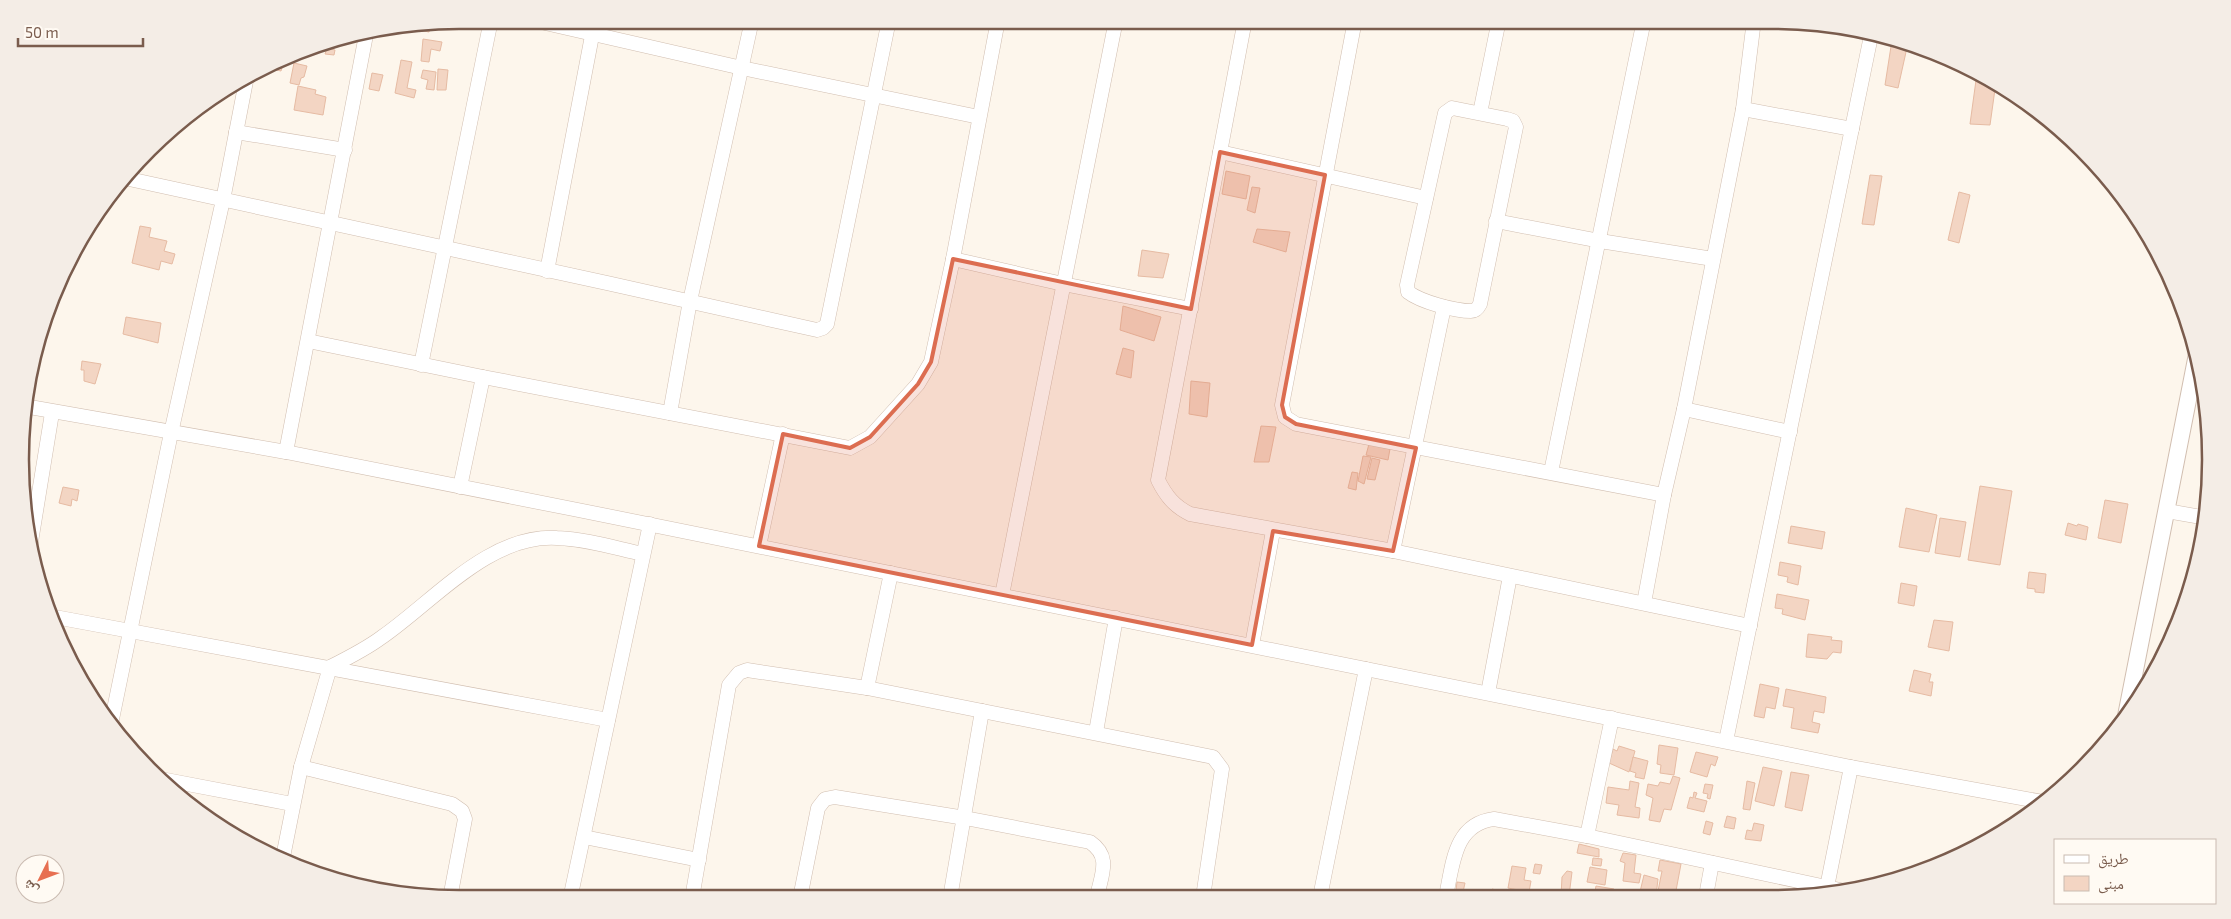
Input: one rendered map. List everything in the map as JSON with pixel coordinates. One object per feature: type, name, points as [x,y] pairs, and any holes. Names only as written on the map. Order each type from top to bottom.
[{"type":"street","points":[[420,365],[489,29]]},
{"type":"street","points":[[547,270],[594,29]]},
{"type":"street","points":[[601,29],[742,68],[979,117]]},
{"type":"street","points":[[670,414],[690,301],[750,29]]},
{"type":"street","points":[[132,180],[444,246],[817,330],[827,324],[887,29]]},
{"type":"street","points":[[308,341],[482,378],[850,448],[870,437],[918,384],[932,362],[996,29]]},
{"type":"street","points":[[1002,595],[1114,29]]},
{"type":"street","points":[[1243,29],[1158,480],[1164,493],[1176,506],[1190,514],[1274,531],[1392,551],[1750,626]]},
{"type":"street","points":[[1353,29],[1282,404],[1285,417],[1296,424],[1664,495]]},
{"type":"street","points":[[1480,113],[1497,29]]},
{"type":"street","points":[[1551,472],[1642,29]]},
{"type":"street","points":[[1644,603],[1664,495],[1684,409],[1743,109],[1753,29]]},
{"type":"street","points":[[286,452],[365,39]]},
{"type":"street","points":[[1726,741],[1870,40]]},
{"type":"street","points":[[113,715],[171,433],[223,200],[245,85]]},
{"type":"street","points":[[1452,108],[1513,122],[1516,127],[1480,304],[1477,309],[1472,311],[1444,306],[1414,296],[1408,292],[1407,285],[1426,198],[1445,114],[1452,108]]},
{"type":"street","points":[[1743,109],[1852,128]]},
{"type":"street","points":[[236,132],[345,150]]},
{"type":"street","points":[[1220,152],[1426,198]]},
{"type":"street","points":[[1496,221],[1600,241],[1713,259]]},
{"type":"street","points":[[953,259],[1063,284],[1191,309]]},
{"type":"street","points":[[1392,551],[1416,448],[1444,306]]},
{"type":"street","points":[[2129,700],[2193,373]]},
{"type":"street","points":[[460,487],[482,378]]},
{"type":"street","points":[[32,408],[52,413],[112,421],[286,452],[891,572],[1851,767],[2035,800]]},
{"type":"street","points":[[1684,409],[1790,432]]},
{"type":"street","points":[[34,525],[52,413]]},
{"type":"street","points":[[759,546],[783,434]]},
{"type":"street","points":[[2167,511],[2199,517]]},
{"type":"street","points":[[572,890],[650,524]]},
{"type":"street","points":[[1252,646],[1274,531]]},
{"type":"street","points":[[283,852],[301,766],[330,667],[356,654],[383,636],[448,584],[490,556],[520,542],[556,538],[644,554]]},
{"type":"street","points":[[867,688],[891,572]]},
{"type":"street","points":[[1488,693],[1510,576]]},
{"type":"street","points":[[60,618],[608,720]]},
{"type":"street","points":[[1096,732],[1116,618]]},
{"type":"street","points":[[1321,890],[1366,668]]},
{"type":"street","points":[[693,890],[729,685],[739,673],[747,670],[867,688],[1096,732],[1213,757],[1222,769],[1203,890]]},
{"type":"street","points":[[952,890],[982,711]]},
{"type":"street","points":[[1587,836],[1612,718]]},
{"type":"street","points":[[301,766],[452,804],[462,811],[465,819],[452,890]]},
{"type":"street","points":[[1447,890],[1455,852],[1472,826],[1482,820],[1494,819],[1587,836],[1826,887],[1851,767]]},
{"type":"street","points":[[173,781],[292,804]]},
{"type":"street","points":[[802,890],[818,808],[825,799],[835,797],[965,818],[1090,842],[1100,849],[1104,862],[1098,890]]},
{"type":"street","points":[[584,836],[699,860]]},
{"type":"street","points":[[1707,890],[1712,863]]},
{"type":"highlighted area","points":[[1220,152],[1325,175],[1282,405],[1285,417],[1296,424],[1416,448],[1393,551],[1273,531],[1252,645],[759,546],[783,434],[850,448],[870,437],[918,384],[931,362],[953,259],[1191,309]]},
{"type":"building","points":[[423,39],[442,42],[440,51],[431,49],[429,62],[421,61]]},
{"type":"building","points":[[1891,46],[1906,51],[1898,88],[1885,85]]},
{"type":"building","points":[[326,50],[335,50],[334,55],[325,54]]},
{"type":"building","points":[[401,60],[412,62],[407,88],[416,90],[414,98],[395,93]]},
{"type":"building","points":[[294,63],[307,66],[304,77],[301,78],[299,85],[290,83]]},
{"type":"building","points":[[438,69],[448,70],[446,90],[437,90]]},
{"type":"building","points":[[423,70],[436,72],[434,90],[426,89],[428,80],[421,78]]},
{"type":"building","points":[[372,73],[383,75],[379,91],[369,89]]},
{"type":"building","points":[[1976,80],[1995,91],[1990,125],[1970,124]]},
{"type":"building","points":[[298,86],[316,90],[315,94],[326,97],[323,115],[294,110]]},
{"type":"building","points":[[1226,171],[1250,176],[1246,199],[1222,194]]},
{"type":"building","points":[[1870,175],[1882,176],[1874,225],[1862,224]]},
{"type":"building","points":[[1252,187],[1260,188],[1255,213],[1247,210]]},
{"type":"building","points":[[1959,192],[1970,195],[1959,243],[1948,240]]},
{"type":"building","points":[[140,226],[151,228],[149,237],[167,241],[164,251],[175,254],[172,264],[161,261],[159,270],[132,263]]},
{"type":"building","points":[[1257,229],[1290,232],[1286,252],[1253,242]]},
{"type":"building","points":[[1142,250],[1169,254],[1163,278],[1138,276]]},
{"type":"building","points":[[1123,306],[1161,317],[1154,341],[1120,330]]},
{"type":"building","points":[[126,317],[161,323],[158,343],[123,334]]},
{"type":"building","points":[[1123,348],[1134,351],[1131,378],[1116,374]]},
{"type":"building","points":[[82,361],[101,364],[95,384],[84,381],[84,370],[81,370]]},
{"type":"building","points":[[1191,381],[1210,383],[1207,417],[1189,414]]},
{"type":"building","points":[[1261,426],[1276,427],[1269,462],[1254,462]]},
{"type":"building","points":[[1369,444],[1390,449],[1388,460],[1366,455]]},
{"type":"building","points":[[1363,456],[1371,457],[1364,484],[1358,481]]},
{"type":"building","points":[[1372,458],[1380,460],[1375,480],[1367,479]]},
{"type":"building","points":[[1352,472],[1358,473],[1356,490],[1348,488]]},
{"type":"building","points":[[1980,486],[2012,491],[2000,565],[1968,560]]},
{"type":"building","points":[[63,487],[79,490],[77,501],[72,499],[71,506],[59,503]]},
{"type":"building","points":[[2105,500],[2128,504],[2121,543],[2098,538]]},
{"type":"building","points":[[1906,508],[1937,515],[1929,552],[1899,547]]},
{"type":"building","points":[[1940,518],[1966,522],[1960,557],[1935,553]]},
{"type":"building","points":[[2068,523],[2088,527],[2086,540],[2065,535]]},
{"type":"building","points":[[1791,526],[1825,532],[1822,549],[1788,543]]},
{"type":"building","points":[[1780,562],[1801,566],[1798,585],[1787,582],[1788,577],[1778,575]]},
{"type":"building","points":[[2029,572],[2046,574],[2044,593],[2035,592],[2035,589],[2027,588]]},
{"type":"building","points":[[1901,583],[1917,586],[1914,606],[1898,603]]},
{"type":"building","points":[[1777,594],[1809,600],[1805,620],[1782,614],[1783,609],[1775,608]]},
{"type":"building","points":[[1934,620],[1953,622],[1949,651],[1928,647]]},
{"type":"building","points":[[1808,634],[1832,637],[1831,640],[1842,641],[1841,653],[1833,652],[1827,659],[1806,657]]},
{"type":"building","points":[[1914,670],[1931,674],[1929,682],[1933,682],[1931,696],[1909,691]]},
{"type":"building","points":[[1760,684],[1779,688],[1775,709],[1766,707],[1764,718],[1754,716]]},
{"type":"building","points":[[1786,689],[1826,697],[1824,713],[1814,711],[1812,722],[1820,724],[1818,733],[1791,728],[1794,708],[1783,706]]},
{"type":"building","points":[[1659,745],[1678,748],[1674,775],[1660,773],[1661,765],[1657,764]]},
{"type":"building","points":[[1619,746],[1635,751],[1629,772],[1609,763],[1613,749],[1617,751]]},
{"type":"building","points":[[1696,752],[1718,757],[1715,766],[1711,764],[1707,777],[1690,772]]},
{"type":"building","points":[[1633,757],[1648,761],[1644,779],[1635,777],[1636,773],[1630,771]]},
{"type":"building","points":[[1763,767],[1782,771],[1774,806],[1755,801]]},
{"type":"building","points":[[1791,772],[1809,775],[1802,811],[1785,807]]},
{"type":"building","points":[[1673,776],[1680,778],[1671,810],[1664,809],[1660,822],[1649,820],[1653,798],[1646,795],[1648,784],[1658,786],[1660,782],[1670,784]]},
{"type":"building","points":[[1630,781],[1639,783],[1635,807],[1640,808],[1639,818],[1617,815],[1619,805],[1606,803],[1608,787],[1629,790]]},
{"type":"building","points":[[1747,781],[1755,783],[1750,810],[1743,809]]},
{"type":"building","points":[[1705,784],[1713,785],[1710,799],[1707,798],[1708,794],[1703,793]]},
{"type":"building","points":[[1694,792],[1697,793],[1695,798],[1707,801],[1704,812],[1687,808],[1690,797],[1693,798]]},
{"type":"building","points":[[1727,816],[1736,818],[1734,829],[1724,827]]},
{"type":"building","points":[[1706,821],[1713,823],[1710,835],[1703,833]]},
{"type":"building","points":[[1754,823],[1764,825],[1761,841],[1745,839],[1747,830],[1752,831]]},
{"type":"building","points":[[1579,844],[1599,849],[1599,857],[1577,853]]},
{"type":"building","points":[[1623,853],[1636,855],[1634,873],[1641,874],[1639,883],[1623,881],[1625,863],[1620,861]]},
{"type":"building","points":[[1593,858],[1602,859],[1601,866],[1592,865]]},
{"type":"building","points":[[1660,860],[1681,864],[1676,890],[1658,890],[1662,871],[1658,871]]},
{"type":"building","points":[[1535,864],[1542,865],[1540,874],[1533,873]]},
{"type":"building","points":[[1512,866],[1526,868],[1524,880],[1531,881],[1529,890],[1508,888]]},
{"type":"building","points":[[1590,867],[1607,870],[1605,885],[1587,882]]},
{"type":"building","points":[[1567,871],[1572,872],[1570,890],[1561,890],[1562,877]]},
{"type":"building","points":[[1644,875],[1658,879],[1657,890],[1640,890]]},
{"type":"building","points":[[1457,882],[1465,883],[1463,890],[1456,890]]},
{"type":"building","points":[[1596,886],[1614,889],[1614,890],[1595,890]]}]
